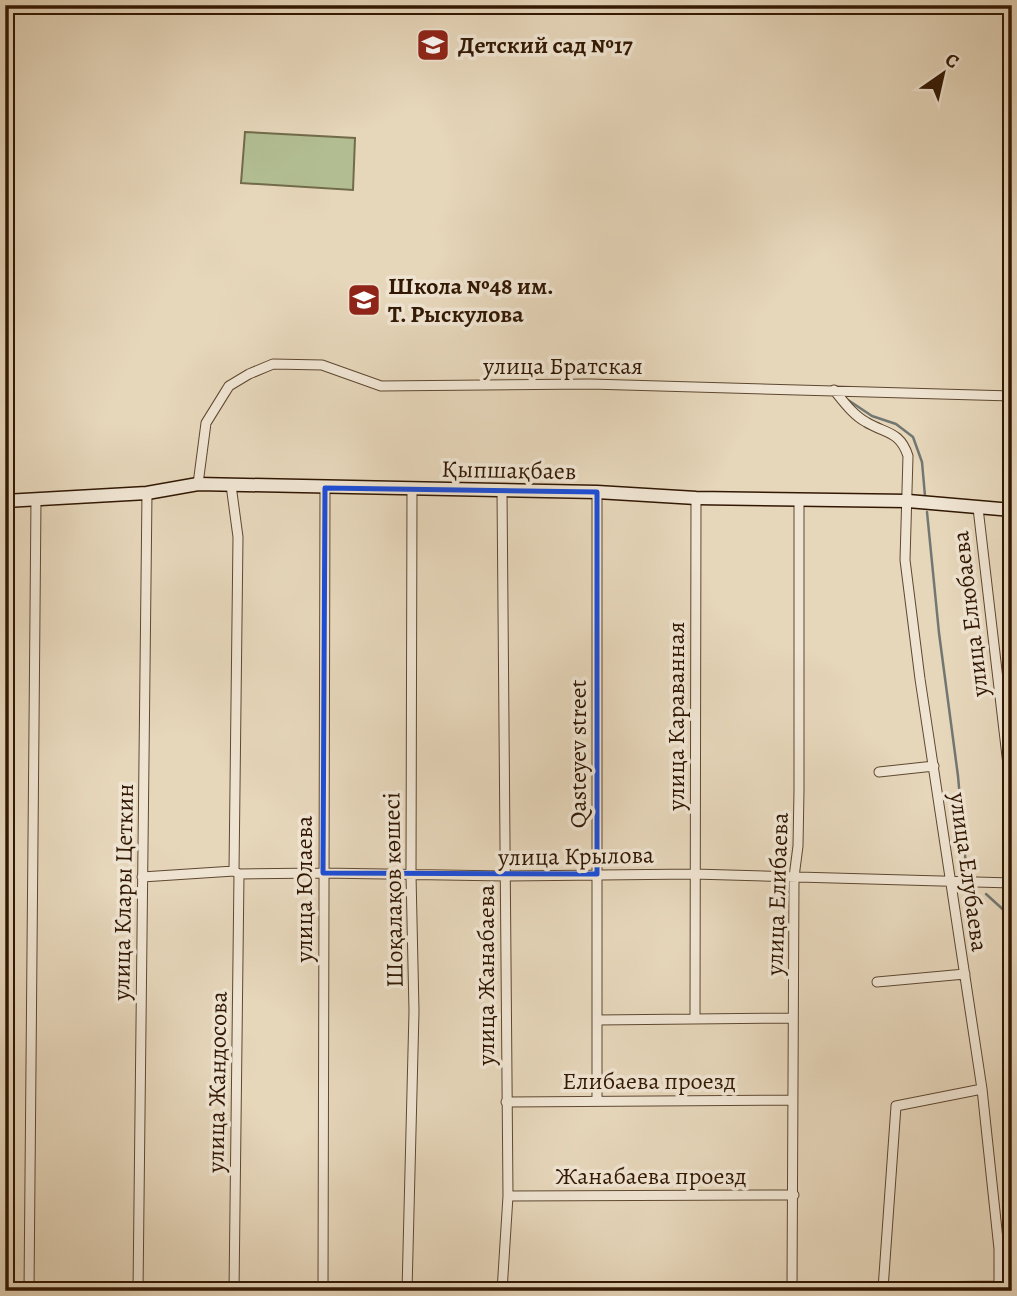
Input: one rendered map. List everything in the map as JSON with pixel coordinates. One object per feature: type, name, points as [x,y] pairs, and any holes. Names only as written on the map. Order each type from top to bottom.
[{"type":"street","name":"улица Братская","points":[[198,484],[206,424],[229,386],[273,364],[322,365],[381,386],[590,384],[1012,396]]},
{"type":"street","name":"улица Елубаева","points":[[834,390],[864,421],[894,434],[904,442],[908,456],[905,560],[920,679],[982,1089],[999,1249],[999,1288]]},
{"type":"street","name":"Қыпшақбаев","points":[[7,500],[147,493],[198,484],[908,501],[1012,510]]},
{"type":"street","name":"улица Жандосова","points":[[231,485],[238,537],[234,1291]]},
{"type":"street","name":"улица Юлаева","points":[[323,1291],[325,488]]},
{"type":"street","name":"Шоқалақов көшесі","points":[[407,1291],[414,1011],[411,875],[412,489]]},
{"type":"street","name":"улица Жанабаева","points":[[502,491],[508,1196],[502,1291]]},
{"type":"street","name":"Qasteyev street","points":[[597,492],[597,1101]]},
{"type":"street","name":"улица Клары Цеткин","points":[[138,1291],[147,493]]},
{"type":"street","name":"улица Караванная","points":[[695,1018],[696,498]]},
{"type":"street","points":[[29,1291],[36,499]]},
{"type":"street","name":"улица Елибаева","points":[[792,1289],[794,877],[798,846],[799,790],[799,499]]},
{"type":"street","name":"улица Елюбаева","points":[[978,508],[1012,799]]},
{"type":"street","points":[[879,772],[934,766]]},
{"type":"street","name":"улица Крылова","points":[[142,877],[236,872],[505,876],[694,874],[1012,883]]},
{"type":"street","points":[[877,982],[965,975]]},
{"type":"street","points":[[598,1020],[793,1018]]},
{"type":"street","points":[[883,1289],[896,1106],[982,1089]]},
{"type":"street","name":"Елибаева проезд","points":[[506,1102],[792,1100]]},
{"type":"street","name":"Жанабаева проезд","points":[[508,1196],[794,1195]]},
{"type":"street","points":[[584,1291],[999,1288]]},
{"type":"highlighted area","points":[[325,488],[597,492],[597,874],[323,873]]},
{"type":"green space","points":[[245,132],[355,138],[353,190],[241,183]]},
{"type":"waterway","points":[[848,400],[872,416],[896,424],[913,437],[922,462],[925,496]]},
{"type":"waterway","points":[[927,512],[966,866]]},
{"type":"waterway","points":[[986,894],[1008,914],[1012,948]]},
{"type":"place","name":"Детский сад №17","points":[[433,45]]},
{"type":"place","name":"Школа №48 им. Т. Рыскулова","points":[[364,300]]}]
